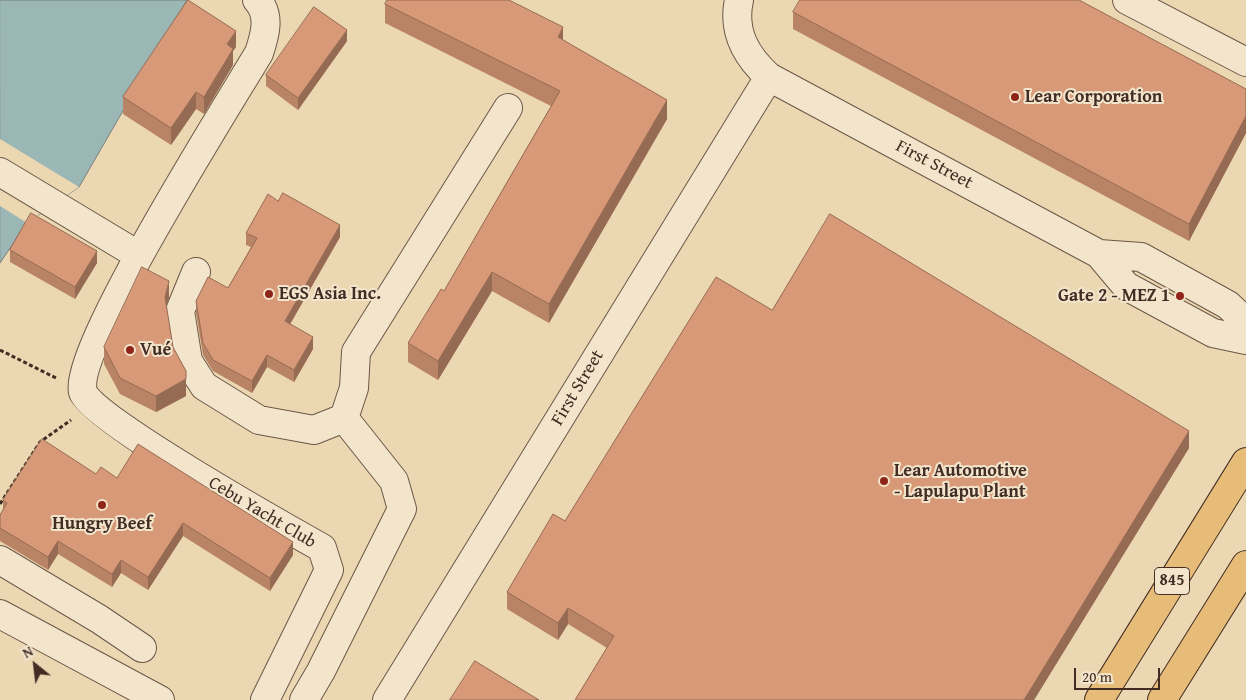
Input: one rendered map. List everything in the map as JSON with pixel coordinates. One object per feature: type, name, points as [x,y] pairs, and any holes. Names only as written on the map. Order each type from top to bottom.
[{"type":"main road","name":"845","points":[[1099,700],[1246,462]]},
{"type":"main road","points":[[1162,700],[1246,565]]},
{"type":"street","points":[[87,399],[85,364],[138,255],[259,53],[266,31],[264,7],[257,0]]},
{"type":"street","name":"First Street","points":[[739,0],[737,27],[742,42],[756,64],[769,77],[1099,254],[1126,286],[1213,333],[1246,340]]},
{"type":"street","points":[[1127,0],[1246,62]]},
{"type":"street","name":"First Street","points":[[387,700],[769,77]]},
{"type":"street","points":[[196,272],[180,311],[188,361],[204,386],[259,420],[314,430],[344,418],[354,388],[356,352],[508,108]]},
{"type":"street","points":[[0,172],[138,255]]},
{"type":"street","name":"First Street","points":[[1099,254],[1142,257],[1228,305],[1246,322]]},
{"type":"street","name":"Cebu Yacht Club","points":[[87,399],[135,437],[322,548],[329,570],[265,700]]},
{"type":"street","points":[[304,700],[321,671],[402,509],[394,481],[344,418]]},
{"type":"street","points":[[0,560],[99,619],[142,648]]},
{"type":"street","points":[[0,614],[160,700]]},
{"type":"path","points":[[0,350],[87,399],[40,442],[0,504]]},
{"type":"water","points":[[0,0],[187,0],[79,187],[27,223],[0,263]]},
{"type":"pier","points":[[0,139],[79,187],[27,223],[0,206]]},
{"type":"building","points":[[188,0],[236,31],[227,44],[233,49],[204,97],[196,92],[171,128],[123,97]]},
{"type":"building","points":[[387,0],[509,0],[563,27],[558,37],[667,100],[549,304],[492,272],[438,361],[408,343],[441,289],[444,291],[560,91],[385,4]]},
{"type":"building","points":[[800,0],[1079,0],[1246,89],[1246,116],[1189,224],[793,12]]},
{"type":"building","points":[[314,7],[347,30],[298,98],[266,75]]},
{"type":"building","name":"EGS Asia Inc.","points":[[283,193],[340,225],[285,321],[313,337],[294,370],[267,355],[252,381],[213,360],[203,343],[196,301],[208,277],[228,288],[257,238],[246,233],[268,194],[278,201]]},
{"type":"building","points":[[31,213],[97,251],[75,287],[10,250]]},
{"type":"building","name":"Lear Automotive - Lapulapu Plant","points":[[830,214],[1189,431],[1024,700],[575,700],[614,636],[568,608],[558,623],[507,592],[553,514],[565,521],[716,277],[772,310]]},
{"type":"building","name":"Vué","points":[[142,267],[169,281],[165,297],[173,347],[186,371],[186,379],[156,396],[120,378],[104,347]]},
{"type":"building","points":[[42,439],[96,474],[101,467],[117,478],[138,444],[293,542],[270,578],[183,523],[148,577],[121,560],[112,574],[58,541],[48,557],[0,528],[0,515],[7,503],[3,500]]},
{"type":"building","points":[[475,661],[539,700],[450,700]]},
{"type":"place","name":"Lear Corporation","points":[[1015,97]]},
{"type":"place","name":"EGS Asia Inc.","points":[[269,294]]},
{"type":"place","name":"Gate 2 - MEZ 1","points":[[1180,296]]},
{"type":"place","name":"Vué","points":[[130,350]]},
{"type":"place","name":"Lear Automotive - Lapulapu Plant","points":[[884,481]]},
{"type":"place","name":"Hungry Beef","points":[[102,505]]}]
